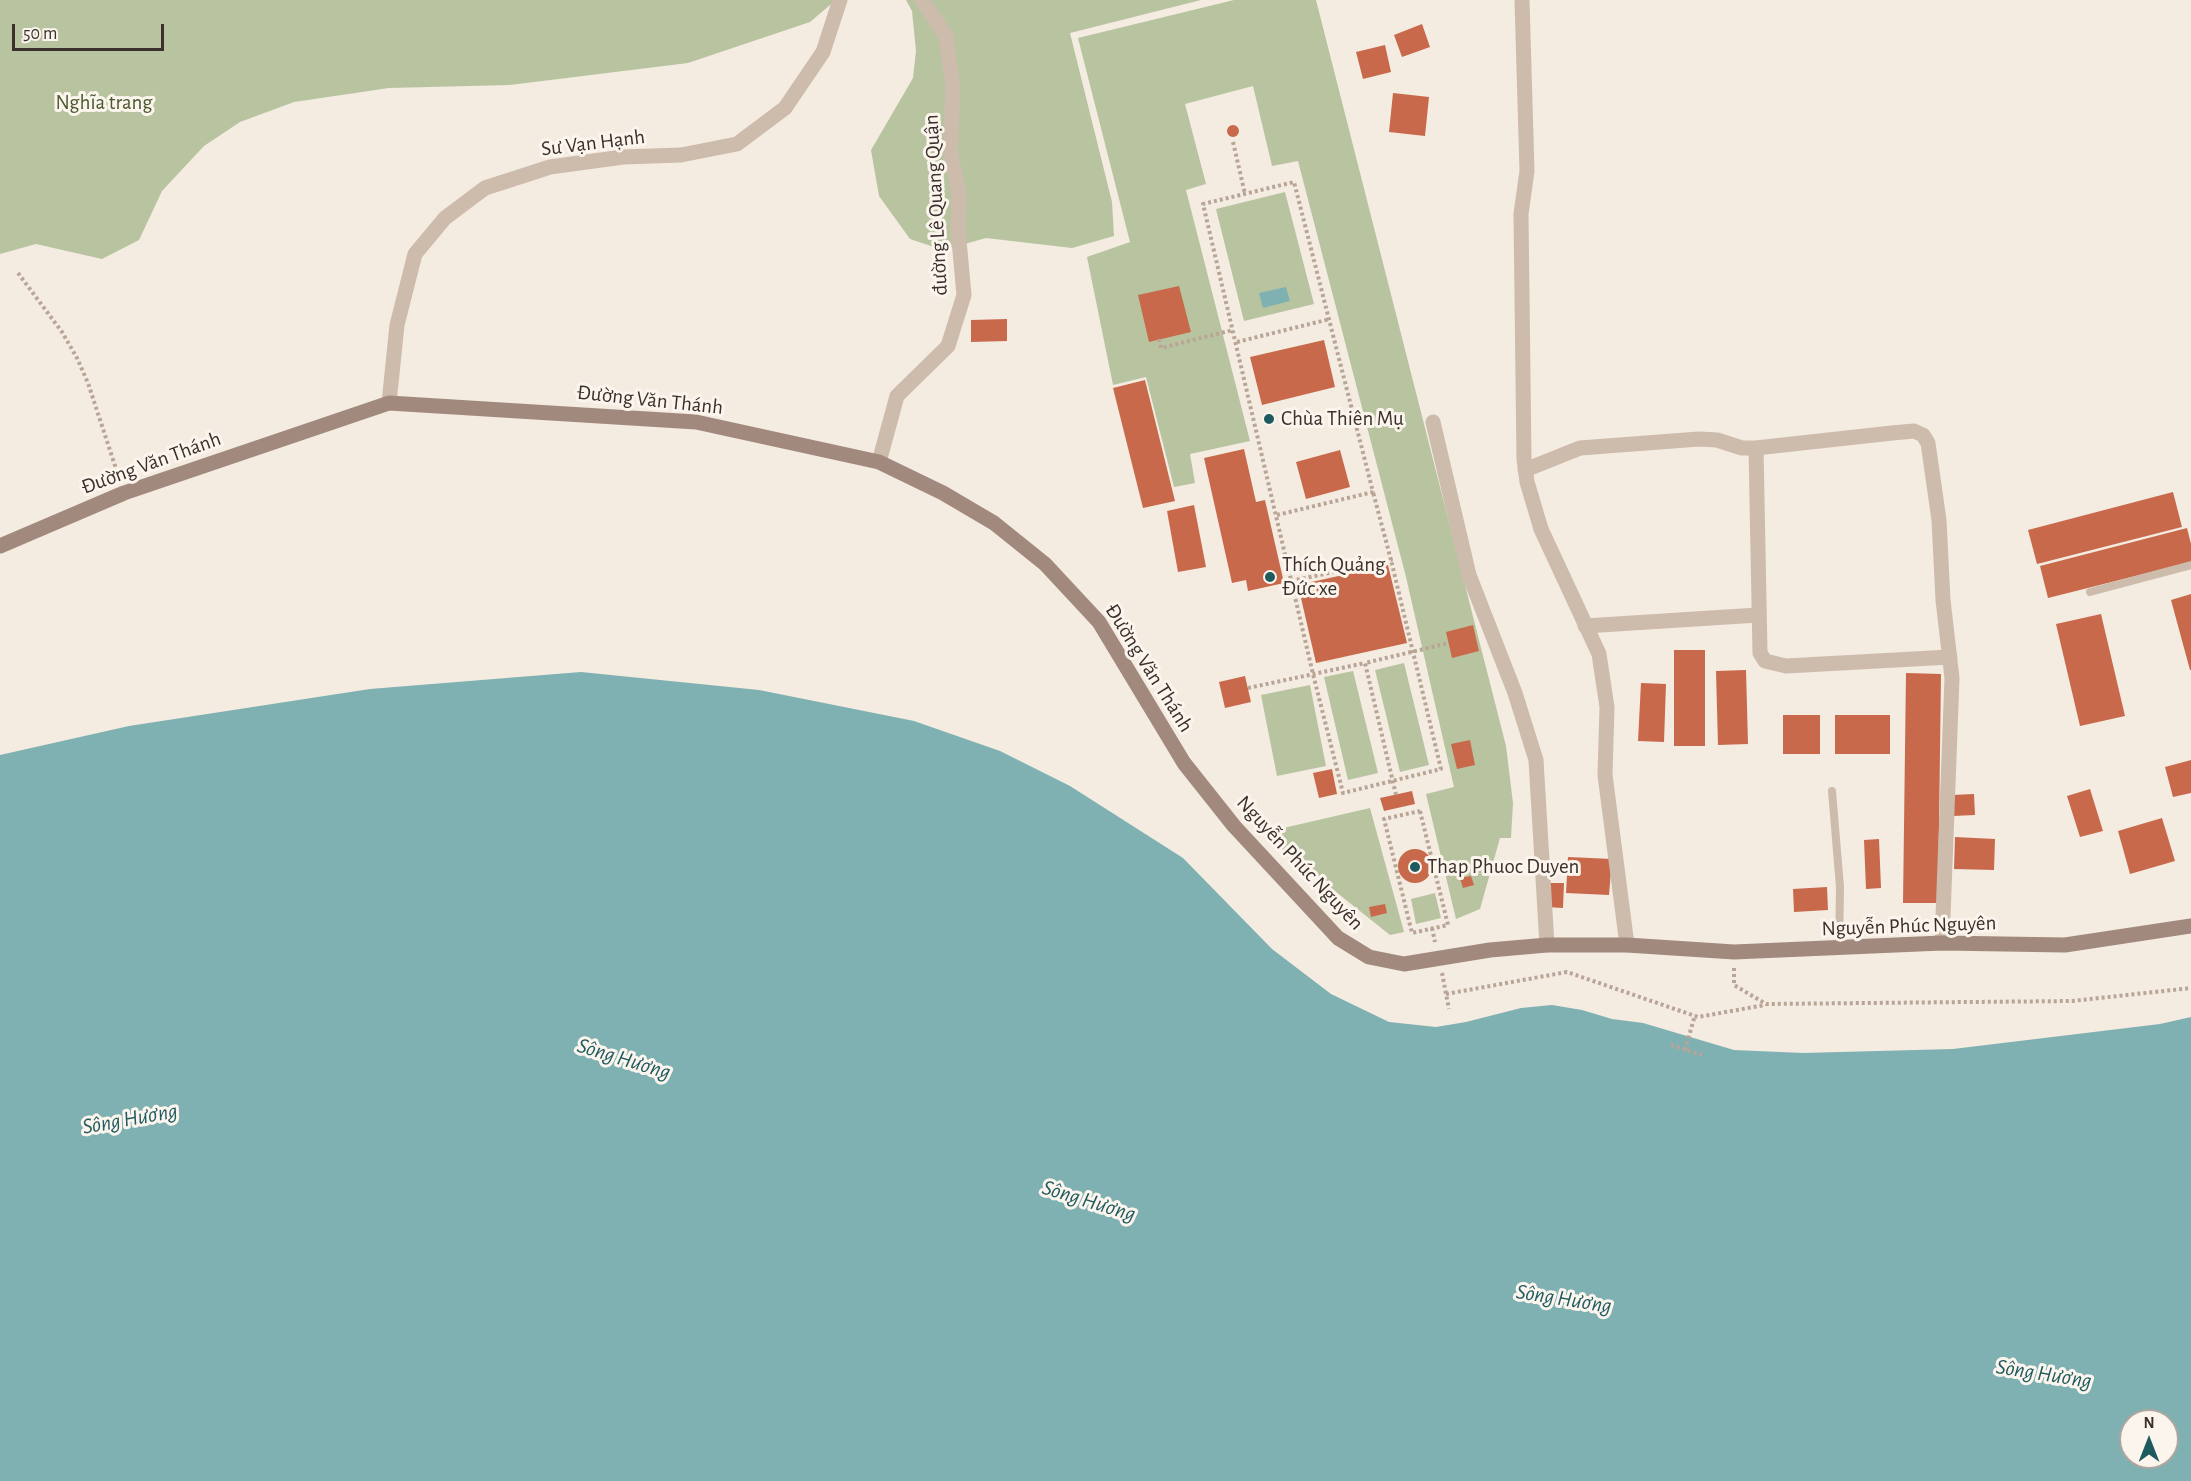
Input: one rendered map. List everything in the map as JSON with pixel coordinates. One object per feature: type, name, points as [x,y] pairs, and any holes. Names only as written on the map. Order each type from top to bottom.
[{"type":"main road","name":"Đường Văn Thánh","points":[[0,546],[124,493],[389,403],[696,422],[879,462],[943,493],[994,524],[1045,564],[1099,622],[1184,763]]},
{"type":"main road","name":"Nguyễn Phúc Nguyên","points":[[1184,763],[1234,826],[1338,938],[1369,957],[1388,962],[1404,964],[1491,950],[1547,945],[1627,945],[1734,952],[1839,950],[1942,943],[2065,945],[2191,926]]},
{"type":"street","name":"Sư Vạn Hạnh","points":[[389,403],[397,326],[415,254],[444,218],[485,188],[550,167],[623,158],[681,155],[737,144],[785,108],[823,52],[840,0]]},
{"type":"street","name":"đường Lê Quang Quận","points":[[879,462],[897,396],[948,346],[964,294],[958,228],[958,192],[950,151],[953,89],[946,36],[922,0]]},
{"type":"street","points":[[1522,0],[1527,171],[1521,237],[1525,470],[1541,529],[1599,654],[1607,707],[1605,775],[1627,945]]},
{"type":"street","points":[[1433,422],[1469,575],[1515,693],[1536,759],[1547,945]]},
{"type":"street","points":[[1525,470],[1580,448],[1699,439],[1717,440],[1742,448],[1756,448],[1914,431],[1923,435],[1928,443],[1939,520],[1950,657],[1951,710],[1942,943]]},
{"type":"street","points":[[1756,448],[1758,615],[1760,653],[1765,661],[1786,666],[1950,657]]},
{"type":"street","points":[[1585,626],[1758,615]]},
{"type":"lane","points":[[2090,592],[2191,565]]},
{"type":"lane","points":[[1832,791],[1840,887],[1839,950]]},
{"type":"path","points":[[1233,142],[1245,194]]},
{"type":"path","points":[[1294,182],[1391,560],[1441,769],[1343,793],[1203,204],[1245,194],[1294,182]]},
{"type":"path","points":[[18,273],[62,332],[77,358],[88,383],[124,493]]},
{"type":"path","points":[[1237,342],[1330,319]]},
{"type":"path","points":[[1159,339],[1161,348],[1234,330]]},
{"type":"path","points":[[1180,334],[1181,343]]},
{"type":"path","points":[[1277,515],[1373,492]]},
{"type":"path","points":[[1291,581],[1391,560]]},
{"type":"path","points":[[1248,688],[1449,643]]},
{"type":"path","points":[[1365,663],[1396,795]]},
{"type":"path","points":[[1399,808],[1401,815]]},
{"type":"path","points":[[1420,811],[1448,925],[1412,933],[1384,819],[1401,815],[1420,811]]},
{"type":"path","points":[[1734,952],[1734,985],[1766,1004]]},
{"type":"path","points":[[1439,959],[1449,1009]]},
{"type":"path","points":[[1446,994],[1568,972],[1695,1016],[1766,1004],[2072,1001],[2191,988]]},
{"type":"path","points":[[1685,1050],[1695,1016]]},
{"type":"path","points":[[1671,1045],[1702,1056]]},
{"type":"green space","name":"Nghĩa trang","points":[[0,0],[836,0],[810,22],[688,63],[510,85],[389,88],[294,102],[240,122],[204,146],[162,191],[139,240],[102,259],[36,244],[0,254]]},
{"type":"green space","points":[[906,0],[1201,0],[1070,33],[1112,202],[1114,236],[1072,248],[986,238],[943,250],[910,239],[879,196],[871,150],[913,78],[916,51],[912,11]]},
{"type":"green space","points":[[1234,0],[1316,0],[1506,746],[1513,803],[1511,838],[1500,838],[1480,909],[1456,919],[1426,794],[1454,787],[1406,577],[1298,161],[1272,166],[1253,86],[1185,104],[1206,184],[1186,190],[1250,441],[1190,454],[1195,483],[1174,487],[1146,377],[1113,385],[1087,257],[1130,242],[1078,38]]},
{"type":"green space","points":[[1285,192],[1314,304],[1244,321],[1216,209]]},
{"type":"green space","points":[[1404,663],[1429,765],[1400,772],[1375,670]]},
{"type":"green space","points":[[1353,671],[1378,773],[1348,780],[1324,677]]},
{"type":"green space","points":[[1310,685],[1326,766],[1277,776],[1261,695]]},
{"type":"green space","points":[[1370,808],[1404,932],[1390,935],[1262,833]]},
{"type":"green space","points":[[1435,893],[1441,918],[1416,924],[1411,899]]},
{"type":"water","points":[[1286,287],[1290,301],[1263,308],[1259,293]]},
{"type":"water","name":"Sông Hương","points":[[581,672],[759,690],[914,721],[1000,751],[1070,786],[1183,858],[1272,949],[1331,994],[1389,1022],[1436,1027],[1521,1008],[1552,1005],[1582,1010],[1612,1019],[1643,1023],[1734,1050],[1803,1053],[1953,1049],[2160,1024],[2191,1017],[2191,1481],[0,1481],[0,755],[129,726],[370,689]]},
{"type":"building","points":[[1422,24],[1430,47],[1402,57],[1394,35]]},
{"type":"building","points":[[1385,45],[1391,72],[1363,79],[1356,52]]},
{"type":"building","points":[[1393,93],[1429,97],[1425,136],[1389,132]]},
{"type":"building","points":[[1235,125],[1239,131],[1235,137],[1231,137],[1227,129]]},
{"type":"building","points":[[1179,286],[1191,332],[1149,342],[1138,295]]},
{"type":"building","points":[[1007,319],[1007,341],[971,342],[971,320]]},
{"type":"building","points":[[1324,340],[1335,387],[1262,405],[1250,357]]},
{"type":"building","points":[[1145,380],[1175,501],[1143,508],[1113,388]]},
{"type":"building","points":[[1244,449],[1256,502],[1265,500],[1284,583],[1248,591],[1246,580],[1232,583],[1204,458]]},
{"type":"building","points":[[1340,450],[1350,487],[1306,499],[1296,462]]},
{"type":"building","points":[[2173,492],[2182,527],[2037,564],[2028,530]]},
{"type":"building","points":[[1194,505],[1206,567],[1178,572],[1167,511]]},
{"type":"building","points":[[2187,528],[2191,544],[2191,562],[2048,598],[2040,566]]},
{"type":"building","points":[[1388,565],[1407,643],[1316,663],[1298,585]]},
{"type":"building","points":[[2191,594],[2191,670],[2190,670],[2171,600]]},
{"type":"building","points":[[2101,614],[2125,716],[2080,726],[2056,624]]},
{"type":"building","points":[[1473,625],[1479,651],[1452,658],[1446,632]]},
{"type":"building","points":[[1674,650],[1705,650],[1705,746],[1674,746]]},
{"type":"building","points":[[1746,670],[1748,744],[1718,745],[1716,671]]},
{"type":"building","points":[[1906,673],[1941,674],[1938,903],[1903,903]]},
{"type":"building","points":[[1245,676],[1251,702],[1225,708],[1219,682]]},
{"type":"building","points":[[1641,683],[1666,684],[1664,742],[1638,741]]},
{"type":"building","points":[[1783,715],[1820,715],[1820,754],[1783,754]]},
{"type":"building","points":[[1835,715],[1890,715],[1890,754],[1835,754]]},
{"type":"building","points":[[1470,740],[1475,765],[1457,769],[1451,744]]},
{"type":"building","points":[[2191,760],[2191,793],[2173,797],[2165,767]]},
{"type":"building","points":[[1332,769],[1337,794],[1319,798],[1313,773]]},
{"type":"building","points":[[2090,789],[2103,831],[2080,837],[2067,796]]},
{"type":"building","points":[[1412,791],[1415,804],[1384,811],[1380,798]]},
{"type":"building","points":[[1974,794],[1975,815],[1953,816],[1952,795]]},
{"type":"building","points":[[2162,818],[2175,861],[2130,874],[2118,831]]},
{"type":"building","points":[[1955,837],[1995,839],[1994,870],[1954,869]]},
{"type":"building","points":[[1879,839],[1881,888],[1866,889],[1864,840]]},
{"type":"building","name":"Thap Phuoc Duyen","points":[[1415,849],[1427,854],[1432,866],[1427,878],[1415,883],[1403,878],[1398,866],[1403,854]]},
{"type":"building","points":[[1568,857],[1612,859],[1609,895],[1566,893]]},
{"type":"building","points":[[1471,876],[1474,885],[1463,888],[1460,878]]},
{"type":"building","points":[[1547,883],[1564,883],[1563,908],[1546,907]]},
{"type":"building","points":[[1827,887],[1828,910],[1794,912],[1793,889]]},
{"type":"building","points":[[1385,904],[1387,913],[1371,917],[1369,907]]},
{"type":"place","name":"Chùa Thiên Mụ","points":[[1269,419]]},
{"type":"place","name":"Thích Quảng Đức xe","points":[[1270,577]]},
{"type":"place","name":"Thap Phuoc Duyen","points":[[1415,867]]}]
